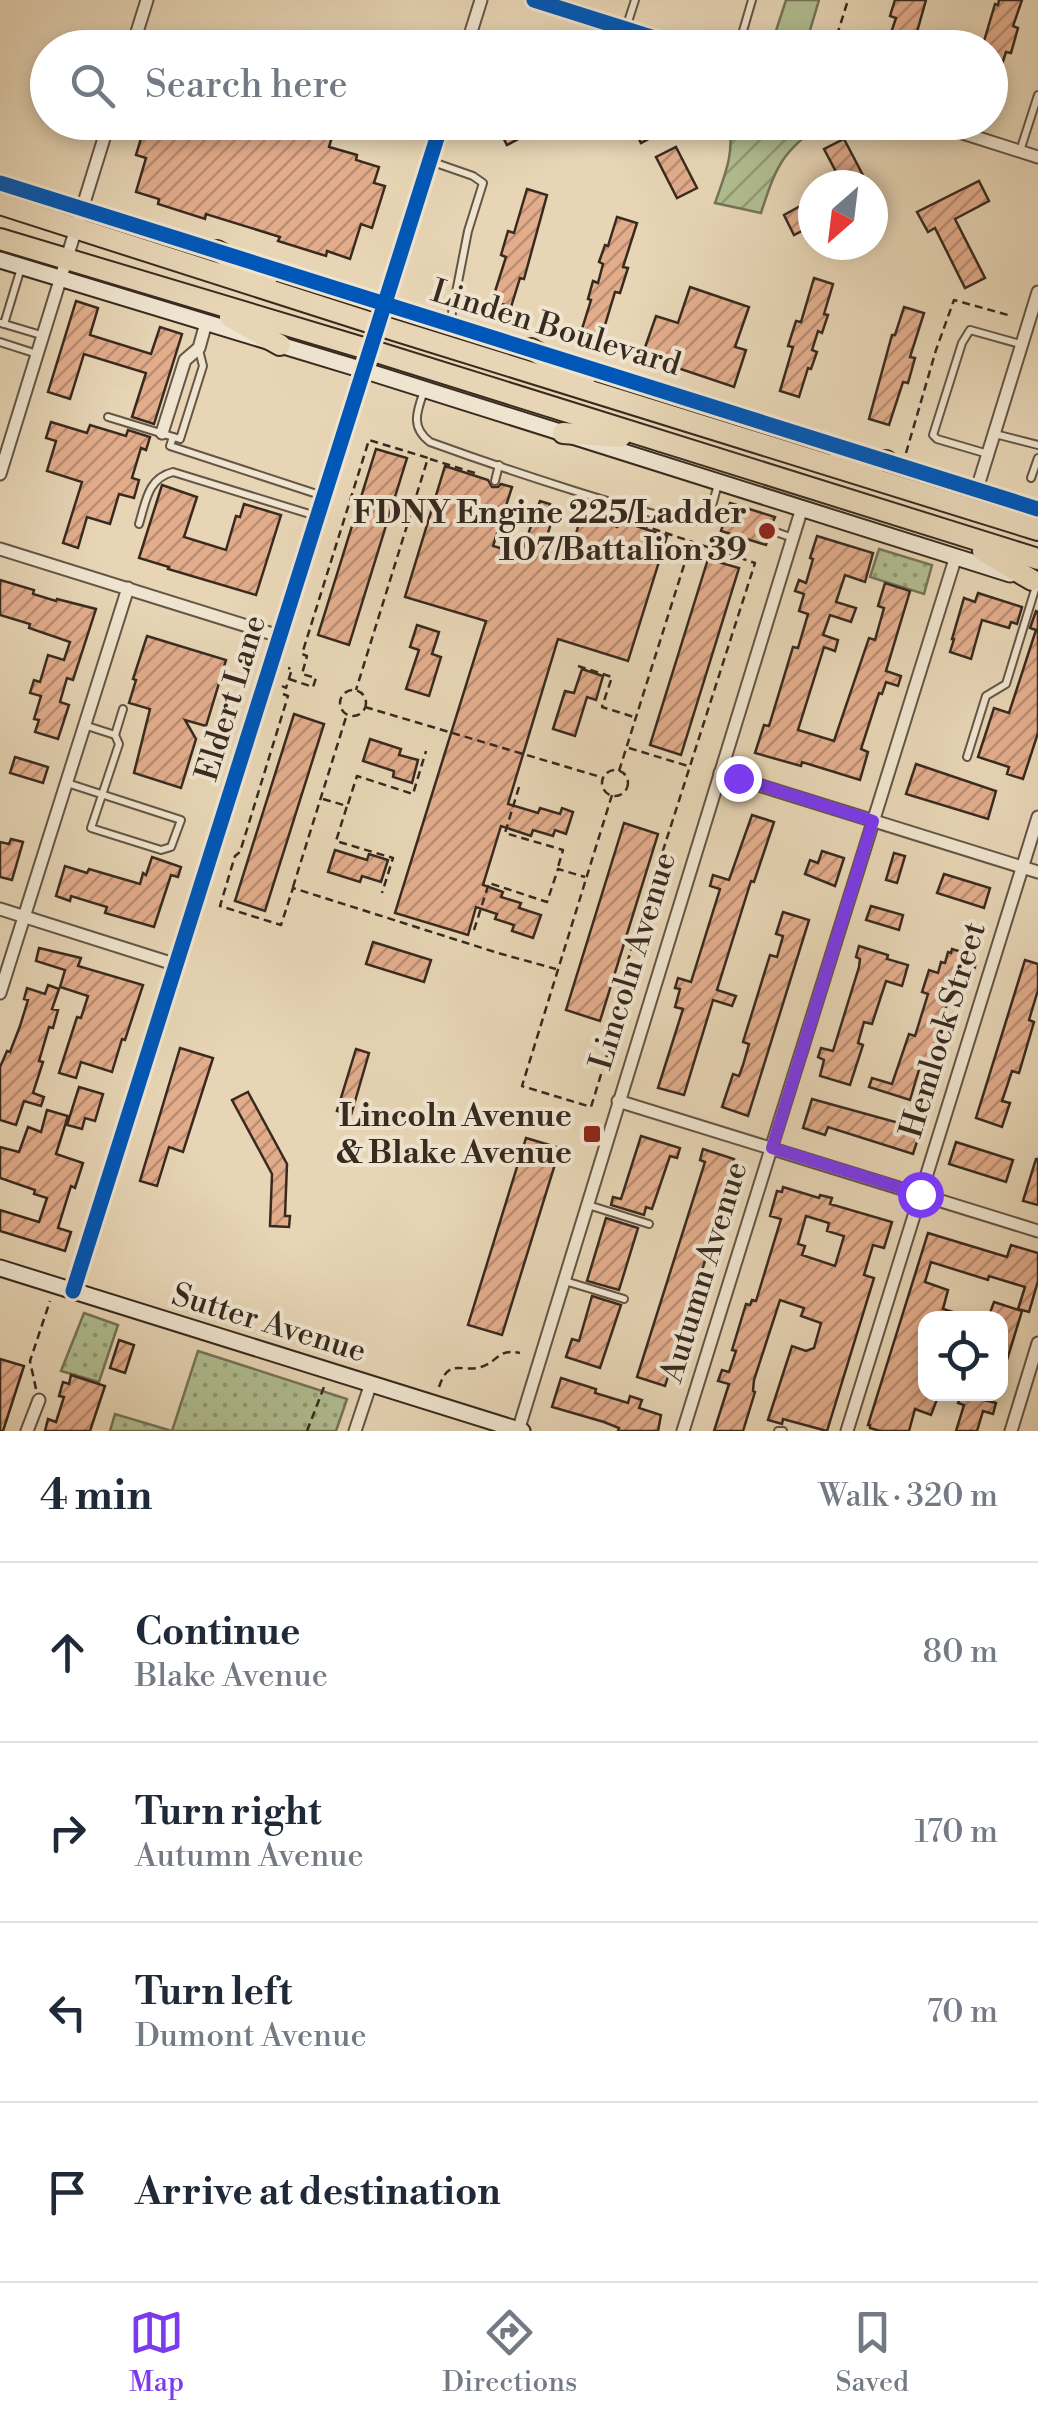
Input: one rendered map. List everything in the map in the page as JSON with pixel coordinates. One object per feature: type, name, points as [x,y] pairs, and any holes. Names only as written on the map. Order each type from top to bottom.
[{"type":"highway","name":"Linden Boulevard","points":[[0,204],[80,218],[298,299],[1038,530]]},
{"type":"highway","points":[[0,239],[64,270],[198,299],[367,360],[653,439],[1038,559]]},
{"type":"highway","points":[[217,250],[298,299]]},
{"type":"highway","points":[[198,299],[280,345]]},
{"type":"highway","points":[[531,349],[616,399]]},
{"type":"highway","points":[[562,433],[653,439]]},
{"type":"highway","points":[[816,461],[896,458]]},
{"type":"highway","points":[[952,532],[1036,582]]},
{"type":"street","points":[[138,30],[147,0]]},
{"type":"street","points":[[472,30],[481,0]]},
{"type":"street","points":[[538,0],[629,30]]},
{"type":"street","points":[[0,474],[104,140]]},
{"type":"street","name":"Eldert Lane","points":[[73,1291],[436,140]]},
{"type":"street","points":[[985,140],[1038,157]]},
{"type":"street","name":"Linden Boulevard","points":[[0,183],[80,218],[217,250],[896,458],[1038,508]]},
{"type":"street","points":[[0,260],[64,270],[206,323],[280,345],[367,360],[424,390],[1036,582]]},
{"type":"street","points":[[976,489],[1022,345],[1033,324],[1038,292]]},
{"type":"street","points":[[168,435],[185,360],[199,348],[206,323]]},
{"type":"street","name":"Lincoln Avenue","points":[[520,1431],[802,508]]},
{"type":"street","points":[[0,549],[279,636]]},
{"type":"street","name":"Autumn Avenue","points":[[684,1431],[956,556]]},
{"type":"street","points":[[0,993],[128,588]]},
{"type":"street","points":[[720,773],[1038,872]]},
{"type":"street","name":"Hemlock Street","points":[[847,1431],[1038,817]]},
{"type":"street","points":[[0,908],[177,964]]},
{"type":"street","points":[[618,1100],[1038,1231]]},
{"type":"street","name":"Sutter Avenue","points":[[0,1268],[520,1431]]},
{"type":"street","points":[[1011,1431],[1038,1343]]},
{"type":"street","points":[[355,1431],[371,1383]]},
{"type":"street","points":[[27,1431],[39,1400]]},
{"type":"lane","points":[[626,29],[635,0]]},
{"type":"lane","points":[[743,30],[752,0]]},
{"type":"lane","points":[[1020,151],[1038,95]]},
{"type":"lane","points":[[430,161],[473,176],[482,184],[468,231],[450,324]]},
{"type":"lane","points":[[22,266],[2,323],[43,336]]},
{"type":"lane","points":[[988,454],[937,440],[933,435],[962,342],[970,330],[1022,345]]},
{"type":"lane","points":[[0,342],[38,354]]},
{"type":"lane","points":[[108,416],[180,439],[203,366],[199,348]]},
{"type":"lane","points":[[424,390],[416,423],[424,438],[622,505],[697,522],[706,516],[718,482]]},
{"type":"lane","points":[[0,426],[14,430]]},
{"type":"lane","points":[[994,434],[1038,445]]},
{"type":"lane","points":[[168,435],[170,446],[323,496]]},
{"type":"lane","points":[[1031,478],[1038,458]]},
{"type":"lane","points":[[495,482],[499,465]]},
{"type":"lane","points":[[140,524],[152,485],[162,475],[174,472],[317,516]]},
{"type":"lane","points":[[618,520],[622,505]]},
{"type":"lane","points":[[770,530],[793,538]]},
{"type":"lane","points":[[967,757],[986,696],[1006,684],[1036,582]]},
{"type":"lane","points":[[66,783],[102,795],[181,820],[171,847],[161,850],[90,828],[102,795],[119,744],[115,735],[123,710]]},
{"type":"lane","points":[[84,725],[115,735]]},
{"type":"lane","points":[[587,1204],[649,1224]]},
{"type":"lane","points":[[564,1280],[624,1298]]},
{"type":"path","points":[[838,30],[848,0]]},
{"type":"path","points":[[896,458],[954,300],[1008,314]]},
{"type":"path","points":[[289,678],[313,687],[316,678],[302,674],[307,656],[302,654],[369,440],[476,472]]},
{"type":"path","points":[[356,690],[428,458]]},
{"type":"path","points":[[612,795],[522,1086],[591,1107],[619,1016],[611,1013],[755,563],[639,524]]},
{"type":"path","points":[[619,771],[691,542]]},
{"type":"path","points":[[578,666],[612,677],[602,707],[636,718]]},
{"type":"path","points":[[282,686],[286,688],[292,670],[288,668]]},
{"type":"path","points":[[356,690],[366,698],[366,707],[360,714],[348,714],[340,700],[344,693],[356,690]]},
{"type":"path","points":[[283,694],[288,696],[220,906],[281,925],[348,714]]},
{"type":"path","points":[[366,707],[604,778]]},
{"type":"path","points":[[626,747],[690,767]]},
{"type":"path","points":[[382,893],[393,858],[336,840],[357,776],[413,794],[426,751]]},
{"type":"path","points":[[611,771],[619,771],[626,776],[628,788],[622,794],[612,795],[604,789],[604,778],[611,771]]},
{"type":"path","points":[[474,930],[489,883],[547,902],[558,869],[563,850],[505,833],[519,787]]},
{"type":"path","points":[[322,798],[347,806]]},
{"type":"path","points":[[558,869],[586,878]]},
{"type":"path","points":[[293,888],[557,969]]},
{"type":"path","points":[[39,1400],[30,1361],[50,1300]]},
{"type":"path","points":[[439,1387],[442,1378],[455,1368],[482,1367],[504,1352],[520,1353]]},
{"type":"path","points":[[307,1431],[324,1387]]},
{"type":"green space","points":[[786,0],[819,0],[810,30],[776,30]]},
{"type":"green space","points":[[730,140],[802,140],[782,161],[761,213],[715,203],[730,153]]},
{"type":"green space","points":[[879,549],[932,565],[924,594],[870,577]]},
{"type":"green space","points":[[84,1313],[118,1325],[99,1382],[61,1371]]},
{"type":"green space","points":[[198,1351],[347,1399],[336,1431],[172,1431]]},
{"type":"green space","points":[[115,1414],[172,1431],[110,1431]]},
{"type":"building","points":[[895,0],[926,0],[918,30],[892,30],[896,18],[890,16]]},
{"type":"building","points":[[999,0],[1022,0],[1013,26],[1018,28],[1011,53],[1008,30],[987,30],[995,4]]},
{"type":"building","points":[[141,140],[331,140],[329,147],[379,167],[374,183],[385,186],[372,228],[361,224],[350,259],[327,251],[326,256],[206,214],[205,219],[158,204],[159,199],[136,192],[146,158],[136,155]]},
{"type":"building","points":[[845,140],[860,170],[835,170],[824,149]]},
{"type":"building","points":[[676,147],[697,188],[677,198],[656,157]]},
{"type":"building","points":[[979,181],[989,201],[955,219],[985,278],[965,288],[935,228],[928,232],[917,212]]},
{"type":"building","points":[[527,189],[547,195],[524,279],[520,278],[511,307],[492,301],[506,257],[501,255],[508,231],[514,233]]},
{"type":"building","points":[[798,207],[798,233],[794,235],[784,215]]},
{"type":"building","points":[[617,217],[637,223],[623,267],[628,268],[620,293],[615,292],[602,335],[582,329],[593,281],[598,283],[603,264],[599,262]]},
{"type":"building","points":[[814,278],[833,284],[824,314],[828,315],[812,350],[817,352],[799,397],[780,391],[793,347],[788,346],[796,321],[801,322]]},
{"type":"building","points":[[690,287],[749,307],[735,347],[746,350],[734,387],[642,356],[656,316],[678,323]]},
{"type":"building","points":[[76,301],[98,308],[90,335],[151,354],[160,327],[182,334],[154,424],[132,417],[146,373],[84,354],[70,399],[48,392]]},
{"type":"building","points":[[904,307],[924,313],[910,357],[915,358],[908,383],[903,382],[889,425],[869,419],[892,335]]},
{"type":"building","points":[[51,422],[87,433],[90,425],[126,436],[128,430],[150,437],[146,450],[141,448],[132,478],[139,480],[134,498],[119,494],[110,524],[87,517],[78,548],[63,543],[82,482],[47,471],[56,441],[46,438]]},
{"type":"building","points":[[376,449],[407,458],[349,645],[318,635]]},
{"type":"building","points":[[445,466],[488,480],[492,487],[512,487],[493,546],[521,554],[540,501],[550,504],[548,511],[554,513],[543,550],[569,558],[580,520],[597,525],[601,515],[611,518],[617,527],[624,522],[667,536],[628,661],[558,639],[508,804],[538,813],[540,808],[560,814],[562,808],[573,812],[566,834],[555,830],[553,836],[533,830],[531,836],[501,826],[483,885],[503,892],[501,897],[521,903],[519,908],[541,915],[533,938],[512,931],[514,925],[495,919],[497,914],[476,907],[468,935],[395,913],[486,621],[405,597]]},
{"type":"building","points":[[162,485],[197,497],[184,537],[226,550],[236,516],[240,517],[244,504],[281,515],[256,595],[139,558]]},
{"type":"building","points":[[730,503],[775,517],[763,529],[768,537],[766,545],[721,531]]},
{"type":"building","points":[[817,536],[873,553],[865,582],[845,575],[836,602],[856,608],[851,622],[830,615],[823,635],[838,640],[835,651],[824,647],[798,730],[834,741],[869,638],[875,640],[884,608],[878,606],[885,583],[910,591],[886,671],[901,676],[898,686],[886,682],[882,694],[879,693],[861,749],[868,752],[860,780],[755,753],[764,725],[769,726],[793,647],[798,648],[808,614],[799,611],[804,594],[795,591],[799,580],[806,583]]},
{"type":"building","points":[[708,559],[739,568],[681,755],[650,745]]},
{"type":"building","points":[[0,580],[56,601],[96,609],[73,680],[67,678],[60,702],[69,705],[58,739],[35,732],[39,720],[34,719],[41,696],[30,693],[34,680],[40,682],[48,655],[64,660],[70,642],[0,615]]},
{"type":"building","points":[[978,593],[1022,607],[1017,624],[1011,622],[1009,628],[982,620],[971,659],[950,652],[964,598],[975,602]]},
{"type":"building","points":[[1036,611],[1038,733],[1023,779],[1007,774],[1009,767],[978,757],[994,708],[1009,713],[1036,630],[1030,628]]},
{"type":"building","points":[[417,625],[439,632],[432,654],[441,657],[429,696],[406,689],[419,650],[410,647]]},
{"type":"building","points":[[147,636],[226,660],[206,726],[185,720],[196,739],[181,788],[134,773],[150,709],[129,703]]},
{"type":"building","points":[[582,669],[603,676],[596,700],[587,697],[575,736],[553,729],[565,691],[574,693]]},
{"type":"building","points":[[294,714],[324,724],[265,911],[235,901]]},
{"type":"building","points":[[370,739],[401,749],[399,755],[418,760],[412,783],[393,777],[394,771],[363,761]]},
{"type":"building","points":[[15,757],[48,767],[43,783],[10,773]]},
{"type":"building","points":[[916,764],[996,791],[988,819],[906,794]]},
{"type":"building","points":[[752,815],[774,822],[717,990],[736,996],[732,1006],[713,1000],[684,1095],[658,1088],[683,1009],[675,1007],[680,989],[675,988],[678,978],[691,982],[720,889],[710,886],[713,875],[729,880]]},
{"type":"building","points":[[624,823],[658,834],[600,1021],[566,1010]]},
{"type":"building","points":[[11,839],[23,842],[12,880],[0,877],[0,842],[9,844]]},
{"type":"building","points":[[335,850],[367,860],[369,854],[388,860],[381,882],[362,876],[360,882],[328,872]]},
{"type":"building","points":[[822,851],[844,858],[835,886],[805,874],[810,860],[818,863]]},
{"type":"building","points":[[894,853],[905,856],[897,883],[886,880]]},
{"type":"building","points":[[152,857],[181,867],[178,877],[171,875],[154,927],[105,913],[107,907],[71,896],[70,901],[56,896],[65,866],[140,884]]},
{"type":"building","points":[[944,874],[990,888],[984,908],[937,893]]},
{"type":"building","points":[[871,906],[903,915],[899,930],[866,920]]},
{"type":"building","points":[[783,912],[809,920],[748,1116],[722,1107],[733,1074],[739,1076],[743,1065],[749,1044],[743,1042],[770,955],[777,957],[783,936],[776,934]]},
{"type":"building","points":[[373,942],[431,960],[424,982],[366,964]]},
{"type":"building","points":[[859,946],[908,965],[902,986],[886,981],[872,1024],[864,1022],[858,1043],[863,1045],[850,1085],[820,1076],[824,1060],[818,1057],[821,1048],[833,1051],[859,967]]},
{"type":"building","points":[[39,948],[81,958],[78,966],[143,985],[112,1072],[81,1062],[76,1078],[59,1073],[88,996],[60,987],[65,970],[36,961]]},
{"type":"building","points":[[952,949],[978,957],[972,976],[956,975],[928,1065],[921,1063],[910,1100],[869,1087],[872,1078],[892,1084],[909,1034],[915,1036],[928,994],[922,992],[929,970],[938,973]]},
{"type":"building","points":[[1025,960],[1038,964],[1038,990],[1029,1020],[1034,1022],[1019,1073],[1012,1071],[1002,1101],[1010,1103],[1002,1127],[976,1118]]},
{"type":"building","points":[[48,985],[59,989],[52,1009],[58,1010],[53,1028],[49,1027],[33,1093],[44,1097],[41,1106],[24,1101],[16,1125],[0,1120],[0,1067],[20,1026],[28,1000],[24,999],[27,988],[45,994]]},
{"type":"building","points":[[180,1048],[213,1058],[183,1152],[169,1147],[157,1186],[140,1181]]},
{"type":"building","points":[[356,1049],[369,1053],[351,1115],[337,1111]]},
{"type":"building","points":[[79,1087],[103,1094],[95,1121],[85,1118],[82,1129],[67,1125]]},
{"type":"building","points":[[248,1092],[287,1164],[285,1216],[290,1216],[289,1227],[270,1226],[272,1174],[232,1100]]},
{"type":"building","points":[[812,1099],[921,1129],[913,1154],[828,1127],[825,1135],[803,1128]]},
{"type":"building","points":[[47,1110],[68,1116],[56,1154],[83,1163],[58,1228],[71,1232],[65,1251],[0,1231],[0,1210],[39,1222],[47,1198],[0,1178],[0,1147],[19,1152],[28,1127],[41,1132]]},
{"type":"building","points":[[641,1136],[680,1148],[677,1158],[670,1156],[652,1209],[646,1207],[644,1215],[611,1205],[613,1197],[621,1199]]},
{"type":"building","points":[[526,1138],[560,1148],[502,1335],[468,1325]]},
{"type":"building","points":[[956,1142],[1013,1160],[1006,1182],[949,1164]]},
{"type":"building","points":[[703,1149],[734,1159],[665,1386],[637,1377],[705,1162],[700,1160]]},
{"type":"building","points":[[1038,1159],[1038,1205],[1023,1201]]},
{"type":"building","points":[[783,1187],[832,1198],[830,1204],[892,1222],[884,1248],[873,1245],[864,1275],[874,1278],[827,1431],[783,1419],[782,1424],[768,1420],[792,1346],[806,1351],[814,1348],[821,1323],[801,1316],[804,1308],[780,1300],[754,1380],[755,1392],[743,1431],[714,1431],[729,1384],[718,1381],[722,1370],[729,1372],[746,1304],[756,1301],[781,1219],[770,1216],[777,1191],[782,1192]],"holes":[[[806,1216],[829,1223],[827,1231],[844,1236],[835,1266],[802,1255],[805,1246],[798,1244]]]},
{"type":"building","points":[[606,1218],[638,1228],[619,1290],[587,1281]]},
{"type":"building","points":[[928,1233],[1007,1257],[1011,1245],[1038,1253],[1038,1281],[1029,1312],[1018,1309],[1025,1287],[931,1262],[925,1282],[948,1290],[943,1309],[950,1311],[918,1311],[918,1401],[936,1401],[931,1415],[915,1409],[909,1431],[880,1431],[868,1425]]},
{"type":"building","points":[[592,1296],[621,1305],[600,1368],[566,1357],[572,1339],[579,1341]]},
{"type":"building","points":[[994,1302],[1022,1311],[1008,1357],[1008,1311],[991,1311]]},
{"type":"building","points":[[119,1340],[134,1345],[125,1373],[110,1368]]},
{"type":"building","points":[[0,1359],[24,1366],[3,1431],[0,1431]]},
{"type":"building","points":[[71,1375],[105,1386],[90,1431],[45,1431],[48,1419],[56,1422],[64,1397],[59,1396],[63,1382],[69,1384]]},
{"type":"building","points":[[561,1378],[628,1403],[630,1396],[642,1400],[639,1408],[661,1415],[658,1431],[618,1431],[619,1428],[604,1422],[552,1407]]},
{"type":"building","points":[[958,1403],[996,1403],[993,1414],[983,1411],[977,1431],[956,1431],[964,1405]]},
{"type":"cycle path","points":[[534,0],[629,30]]},
{"type":"cycle path","points":[[73,1291],[436,140]]},
{"type":"cycle path","points":[[0,183],[1038,509]]},
{"type":"place","name":"FDNY Engine 225/Ladder 107/Battalion 39","points":[[767,531]]},
{"type":"place","name":"Lincoln Avenue & Blake Avenue","points":[[592,1134]]},
{"type":"route","points":[[738,778],[873,821],[772,1148],[920,1194]]}]
